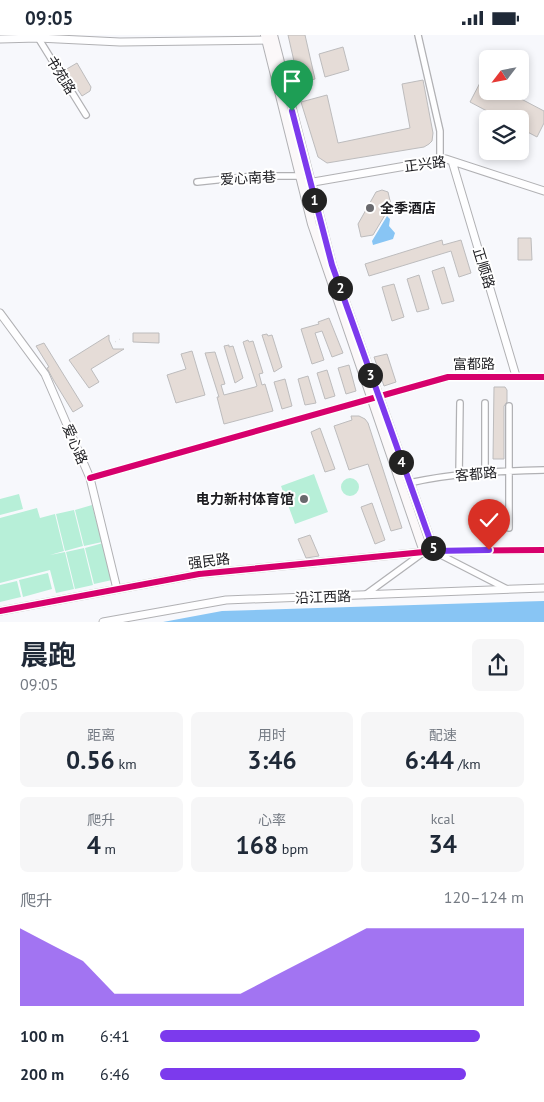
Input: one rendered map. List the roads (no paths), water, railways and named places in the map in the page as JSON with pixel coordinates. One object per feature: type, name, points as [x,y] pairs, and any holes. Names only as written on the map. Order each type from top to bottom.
[{"type":"main road","points":[[270,38],[304,181],[424,552]]},
{"type":"main road","points":[[270,38],[304,181]]},
{"type":"main road","points":[[375,399],[434,551]]},
{"type":"street","points":[[418,35],[440,131],[440,160]]},
{"type":"street","points":[[0,39],[37,37],[121,39],[270,38]]},
{"type":"street","name":"书苑路","points":[[37,37],[86,115]]},
{"type":"street","name":"正兴路","points":[[304,181],[446,159],[544,191]]},
{"type":"street","name":"正顺路","points":[[452,161],[516,376]]},
{"type":"street","name":"爱心南巷","points":[[197,182],[254,176],[304,181]]},
{"type":"street","name":"爱心路","points":[[0,313],[45,374],[90,479],[117,589]]},
{"type":"street","name":"富都路","points":[[90,479],[448,377],[544,377]]},
{"type":"street","points":[[460,403],[460,475]]},
{"type":"street","points":[[485,403],[485,472]]},
{"type":"street","points":[[509,406],[509,528]]},
{"type":"street","name":"客都路","points":[[409,483],[430,478],[485,472],[544,470]]},
{"type":"street","points":[[364,595],[424,552],[544,550]]},
{"type":"street","points":[[434,551],[506,589]]},
{"type":"street","name":"强民路","points":[[0,611],[199,574],[424,552]]},
{"type":"street","name":"沿江西路","points":[[103,622],[226,600],[544,587]]},
{"type":"water","points":[[387,216],[390,219],[389,226],[395,233],[393,239],[373,245],[372,241]]},
{"type":"water","points":[[544,601],[544,622],[163,622],[222,611]]},
{"type":"place","name":"全季酒店","points":[[370,208]]},
{"type":"place","name":"电力新村体育馆","points":[[304,499]]}]
